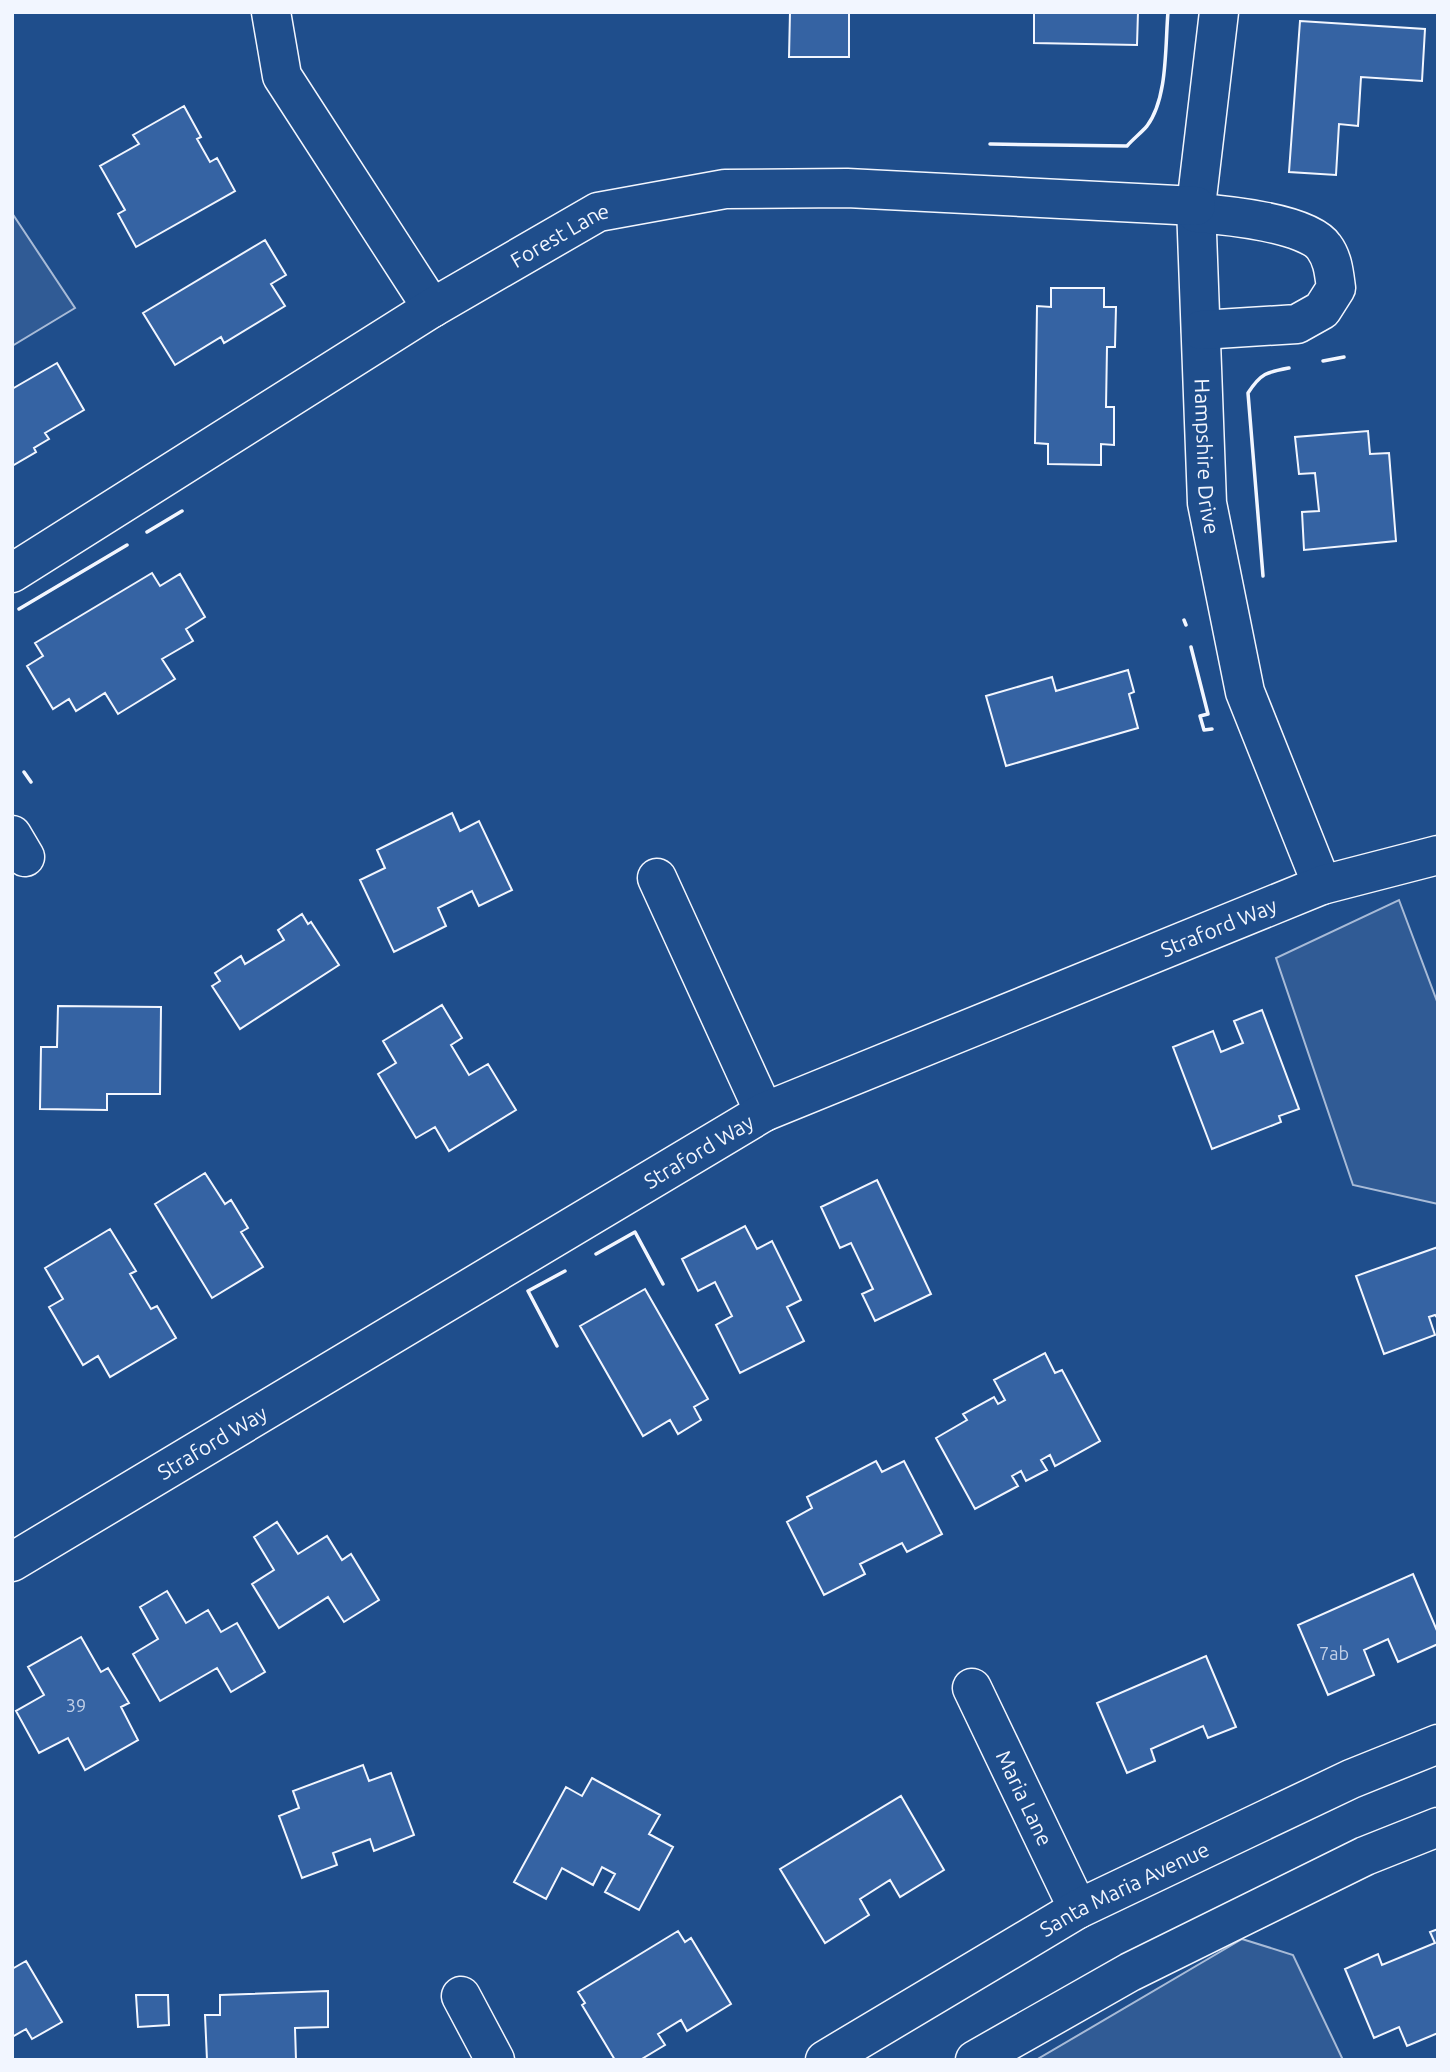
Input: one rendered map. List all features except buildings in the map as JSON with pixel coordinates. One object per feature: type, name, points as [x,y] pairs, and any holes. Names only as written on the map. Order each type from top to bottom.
[{"type":"street","points":[[271,12],[282,76],[432,309]]},
{"type":"street","name":"Hampshire Drive","points":[[1219,12],[1196,209],[1207,503],[1245,692],[1322,885]]},
{"type":"street","name":"Forest Lane","points":[[12,573],[432,309],[598,212],[724,190],[847,188],[1196,209],[1299,229],[1323,244],[1333,263],[1336,288],[1322,310],[1297,324],[1201,330]]},
{"type":"street","name":"Straford Way","points":[[12,1562],[764,1112],[1322,885],[1438,855]]},
{"type":"street","points":[[657,878],[764,1112]]},
{"type":"street","name":"Maria Lane","points":[[972,1688],[1078,1909]]},
{"type":"street","name":"Santa Maria Avenue","points":[[825,2060],[1078,1909],[1351,1779],[1438,1744]]},
{"type":"street","points":[[975,2060],[1130,1972],[1364,1856],[1438,1827]]},
{"type":"street","points":[[461,1996],[495,2060]]},
{"type":"shaded area","points":[[12,213],[75,308],[12,346]]},
{"type":"shaded area","points":[[1399,900],[1438,1004],[1438,1204],[1353,1185],[1276,958]]},
{"type":"shaded area","points":[[1242,1939],[1293,1955],[1343,2060],[1036,2060]]},
{"type":"wall","points":[[990,144],[1127,146],[1147,126],[1159,101],[1168,12]]},
{"type":"wall","points":[[1323,361],[1344,357]]},
{"type":"wall","points":[[1263,576],[1248,393],[1265,374],[1289,368]]},
{"type":"wall","points":[[147,532],[182,511]]},
{"type":"wall","points":[[19,609],[127,545]]},
{"type":"wall","points":[[1184,620],[1186,625]]},
{"type":"wall","points":[[1191,647],[1208,714],[1200,716],[1204,730],[1212,729]]},
{"type":"wall","points":[[24,772],[31,782]]},
{"type":"wall","points":[[596,1254],[635,1232],[663,1284]]},
{"type":"wall","points":[[557,1346],[528,1291],[565,1271]]}]
